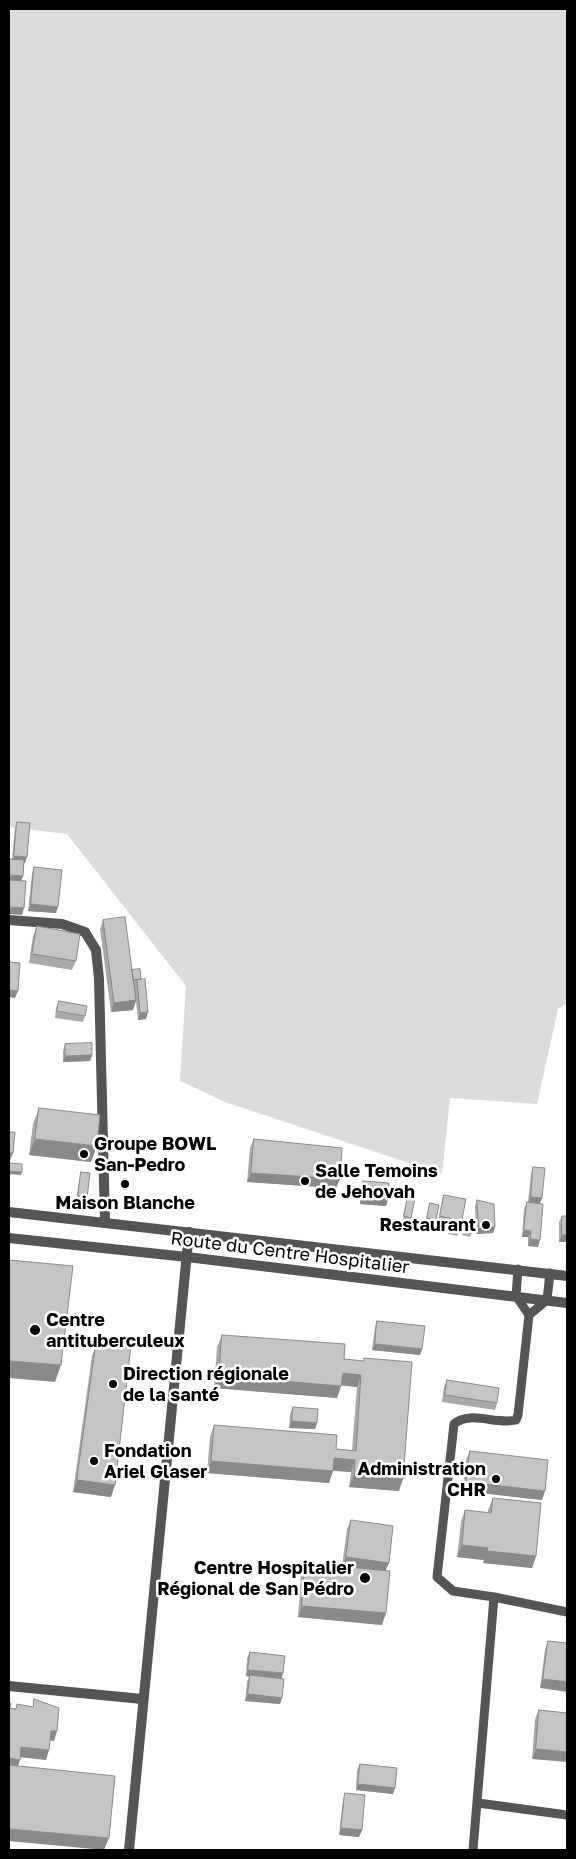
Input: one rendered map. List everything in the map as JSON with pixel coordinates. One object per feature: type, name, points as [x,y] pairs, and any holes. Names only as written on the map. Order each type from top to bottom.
[{"type":"street","points":[[9,920],[62,924],[85,932],[96,950],[99,979],[105,1222]]},
{"type":"street","name":"Route du Centre Hospitalier","points":[[9,1212],[567,1276]]},
{"type":"street","points":[[129,1850],[142,1699],[189,1232]]},
{"type":"street","name":"Route du Centre Hospitalier","points":[[9,1238],[187,1257],[567,1303]]},
{"type":"street","points":[[9,1686],[142,1699]]},
{"type":"lane","points":[[518,1269],[516,1296],[529,1315],[518,1415],[516,1420],[508,1422],[464,1417],[454,1424],[438,1577],[453,1591],[494,1597],[567,1612]]},
{"type":"lane","points":[[529,1315],[547,1300],[550,1273]]},
{"type":"lane","points":[[473,1850],[494,1597]]},
{"type":"lane","points":[[478,1803],[567,1815]]},
{"type":"shaded area","points":[[9,9],[567,9],[567,1003],[558,1009],[537,1104],[450,1098],[442,1174],[225,1102],[180,1081],[186,986],[67,834],[9,827]]},
{"type":"building","points":[[17,822],[30,823],[27,857],[14,856]]},
{"type":"building","points":[[9,859],[24,860],[23,876],[9,875]]},
{"type":"building","points":[[34,867],[62,870],[58,907],[31,904]]},
{"type":"building","points":[[9,880],[26,881],[24,908],[9,907]]},
{"type":"building","points":[[125,917],[136,1000],[114,1003],[103,920]]},
{"type":"building","points":[[37,926],[80,934],[76,961],[32,954]]},
{"type":"building","points":[[9,962],[20,963],[18,991],[9,990]]},
{"type":"building","points":[[140,969],[141,979],[133,980],[132,970]]},
{"type":"building","points":[[145,979],[148,1012],[140,1013],[137,980]]},
{"type":"building","points":[[59,1001],[87,1006],[85,1016],[57,1011]]},
{"type":"building","points":[[92,1043],[92,1055],[65,1056],[65,1044]]},
{"type":"building","points":[[39,1108],[100,1115],[97,1146],[35,1139]]},
{"type":"building","points":[[9,1132],[15,1132],[13,1153],[9,1153]]},
{"type":"building","points":[[254,1139],[342,1148],[340,1179],[251,1173]]},
{"type":"building","points":[[9,1163],[22,1164],[22,1172],[9,1171]]},
{"type":"building","points":[[533,1167],[545,1168],[542,1198],[531,1197]]},
{"type":"building","points":[[81,1172],[90,1173],[87,1198],[78,1196]]},
{"type":"building","points":[[363,1181],[389,1183],[388,1200],[362,1197]]},
{"type":"building","points":[[444,1195],[466,1199],[460,1230],[450,1228],[452,1219],[440,1216]]},
{"type":"building","points":[[408,1196],[415,1198],[411,1218],[404,1216]]},
{"type":"building","points":[[477,1200],[494,1204],[495,1227],[479,1228]]},
{"type":"building","points":[[527,1202],[543,1204],[540,1240],[530,1239],[531,1231],[524,1230]]},
{"type":"building","points":[[430,1203],[439,1205],[436,1220],[427,1218]]},
{"type":"building","points":[[562,1216],[567,1216],[567,1235],[562,1235]]},
{"type":"building","points":[[468,1219],[475,1221],[471,1234],[464,1231]]},
{"type":"building","name":"Centre antituberculeux","points":[[9,1260],[73,1266],[61,1365],[9,1361]]},
{"type":"building","points":[[377,1321],[425,1326],[422,1349],[375,1344]]},
{"type":"building","points":[[222,1335],[345,1344],[344,1359],[364,1361],[364,1358],[412,1362],[403,1479],[354,1475],[355,1460],[334,1458],[333,1471],[211,1461],[214,1425],[337,1435],[336,1449],[356,1451],[361,1375],[343,1373],[341,1386],[219,1376]]},
{"type":"building","points":[[96,1344],[131,1345],[115,1485],[77,1480]]},
{"type":"building","points":[[447,1380],[499,1388],[497,1403],[445,1395]]},
{"type":"building","points":[[293,1407],[318,1409],[317,1423],[292,1421]]},
{"type":"building","points":[[470,1451],[548,1460],[545,1491],[466,1482]]},
{"type":"building","points":[[493,1498],[541,1503],[536,1556],[487,1551],[488,1548],[462,1545],[465,1510],[491,1513]]},
{"type":"building","points":[[351,1520],[393,1526],[389,1563],[346,1557]]},
{"type":"building","points":[[305,1563],[390,1571],[386,1613],[302,1606]]},
{"type":"building","points":[[548,1641],[567,1643],[567,1682],[543,1679]]},
{"type":"building","points":[[250,1652],[285,1656],[283,1673],[248,1670]]},
{"type":"building","points":[[250,1675],[284,1679],[282,1698],[248,1694]]},
{"type":"building","points":[[34,1699],[59,1708],[57,1731],[51,1731],[49,1750],[21,1747],[20,1760],[9,1758],[9,1703],[11,1703],[10,1708],[16,1709],[17,1704],[33,1707]]},
{"type":"building","points":[[539,1710],[567,1713],[567,1752],[536,1749]]},
{"type":"building","points":[[360,1764],[397,1768],[395,1788],[358,1784]]},
{"type":"building","points":[[9,1765],[115,1776],[109,1838],[9,1829]]},
{"type":"building","points":[[345,1793],[365,1795],[362,1830],[341,1828]]},
{"type":"place","name":"Groupe BOWL San-Pedro","points":[[84,1154]]},
{"type":"place","name":"Salle Temoins de Jehovah","points":[[305,1181]]},
{"type":"place","name":"Maison Blanche","points":[[125,1184]]},
{"type":"place","name":"Restaurant","points":[[486,1225]]},
{"type":"place","name":"Centre antituberculeux","points":[[35,1330]]},
{"type":"place","name":"Direction régionale de la santé","points":[[113,1384]]},
{"type":"place","name":"Fondation Ariel Glaser","points":[[94,1461]]},
{"type":"place","name":"Administration CHR","points":[[496,1479]]},
{"type":"place","name":"Centre Hospitalier Régional de San Pédro","points":[[365,1578]]}]
